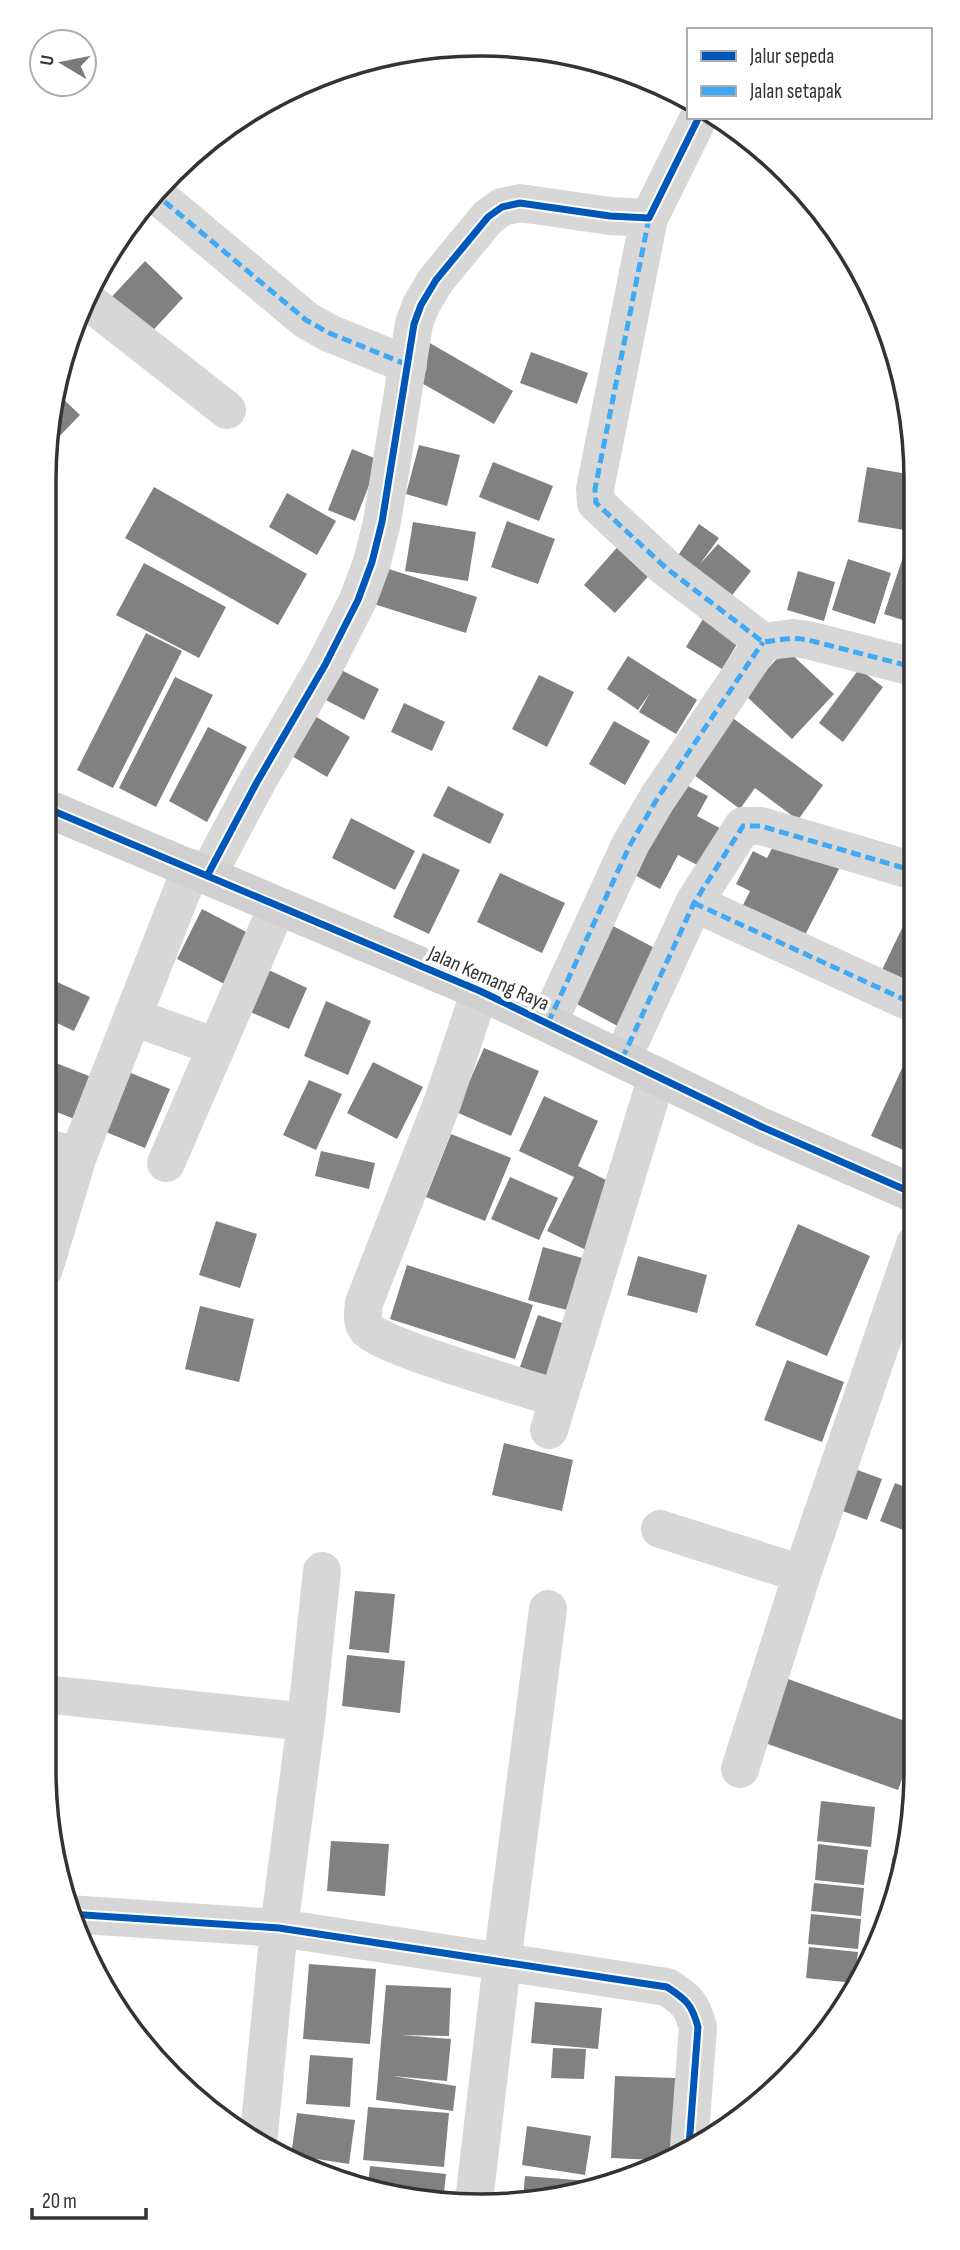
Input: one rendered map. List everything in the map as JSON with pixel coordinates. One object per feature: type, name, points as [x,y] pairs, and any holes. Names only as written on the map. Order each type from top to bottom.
[{"type":"street","points":[[698,119],[649,218],[595,489],[596,503],[666,568],[763,642],[793,638],[808,640],[904,665]]},
{"type":"street","points":[[162,199],[306,320],[408,365]]},
{"type":"street","points":[[56,1186],[61,1152],[133,1017],[199,872],[257,782],[358,600],[372,562],[382,522],[414,324],[436,279],[488,217],[502,207],[520,203],[610,216],[649,218]]},
{"type":"street","points":[[94,306],[227,410]]},
{"type":"street","points":[[548,1023],[643,822],[763,642]]},
{"type":"street","name":"Jalan Kemang Raya","points":[[56,812],[480,991],[762,1127],[904,1189]]},
{"type":"street","points":[[622,1059],[694,903],[743,826],[761,826],[904,868]]},
{"type":"street","points":[[694,903],[904,999]]},
{"type":"street","points":[[166,1163],[277,907]]},
{"type":"street","points":[[480,991],[443,1101],[364,1303],[362,1317],[366,1329],[377,1337],[444,1362],[553,1414],[657,1076]]},
{"type":"street","points":[[133,1017],[216,1047]]},
{"type":"street","points":[[740,1769],[802,1574],[904,1276]]},
{"type":"street","points":[[660,1529],[802,1574]]},
{"type":"street","points":[[259,2132],[279,1928],[306,1722],[322,1571]]},
{"type":"street","points":[[475,2194],[548,1609]]},
{"type":"street","points":[[56,1695],[306,1722]]},
{"type":"street","points":[[82,1915],[279,1928],[667,1987],[685,1998],[693,2010],[698,2027],[690,2138]]},
{"type":"building","points":[[145,261],[183,298],[145,339],[107,302]]},
{"type":"building","points":[[428,342],[513,391],[494,424],[409,376]]},
{"type":"building","points":[[531,352],[588,373],[577,404],[520,383]]},
{"type":"building","points":[[64,399],[80,415],[59,437]]},
{"type":"building","points":[[419,445],[460,455],[447,506],[406,494]]},
{"type":"building","points":[[352,449],[379,460],[355,521],[328,510]]},
{"type":"building","points":[[493,462],[553,486],[539,521],[479,497]]},
{"type":"building","points":[[867,467],[904,473],[904,530],[858,522]]},
{"type":"building","points":[[154,487],[307,574],[278,625],[125,538]]},
{"type":"building","points":[[287,493],[336,521],[317,555],[269,527]]},
{"type":"building","points":[[507,521],[555,539],[538,584],[491,567]]},
{"type":"building","points":[[413,522],[476,532],[468,581],[405,571]]},
{"type":"building","points":[[699,524],[719,538],[700,564],[718,544],[751,571],[730,598],[677,557]]},
{"type":"building","points":[[621,543],[653,571],[615,613],[584,585]]},
{"type":"building","points":[[904,554],[904,620],[884,614]]},
{"type":"building","points":[[848,559],[891,573],[875,624],[832,610]]},
{"type":"building","points":[[144,563],[226,607],[199,658],[116,615]]},
{"type":"building","points":[[373,564],[477,597],[466,633],[361,600]]},
{"type":"building","points":[[798,571],[835,582],[824,621],[787,610]]},
{"type":"building","points":[[706,614],[742,636],[722,669],[686,647]]},
{"type":"building","points":[[146,633],[182,651],[113,788],[77,770]]},
{"type":"building","points":[[786,649],[834,694],[792,739],[744,694]]},
{"type":"building","points":[[628,656],[697,700],[676,734],[639,712],[650,693],[638,710],[607,689]]},
{"type":"building","points":[[337,668],[379,689],[364,720],[322,698]]},
{"type":"building","points":[[859,669],[883,687],[843,742],[819,723]]},
{"type":"building","points":[[539,675],[574,692],[547,747],[512,729]]},
{"type":"building","points":[[175,677],[213,695],[156,807],[119,788]]},
{"type":"building","points":[[404,703],[445,722],[432,751],[391,732]]},
{"type":"building","points":[[308,712],[350,737],[327,777],[285,752]]},
{"type":"building","points":[[726,713],[823,785],[798,820],[755,788],[740,809],[686,769]]},
{"type":"building","points":[[614,721],[650,741],[625,785],[589,764]]},
{"type":"building","points":[[208,727],[247,747],[207,822],[169,801]]},
{"type":"building","points":[[680,782],[708,796],[697,816],[729,833],[709,871],[678,855],[660,889],[631,873]]},
{"type":"building","points":[[448,786],[504,814],[490,844],[433,816]]},
{"type":"building","points":[[351,818],[415,851],[395,890],[332,858]]},
{"type":"building","points":[[779,835],[840,867],[803,939],[742,907],[750,891],[736,884],[753,851],[767,858]]},
{"type":"building","points":[[423,853],[460,870],[429,934],[393,917]]},
{"type":"building","points":[[500,873],[565,903],[542,953],[477,922]]},
{"type":"building","points":[[202,909],[254,936],[228,986],[177,959]]},
{"type":"building","points":[[904,924],[904,985],[880,974]]},
{"type":"building","points":[[613,926],[666,954],[625,1030],[573,1002]]},
{"type":"building","points":[[256,964],[307,988],[289,1029],[237,1006]]},
{"type":"building","points":[[56,981],[90,997],[74,1031],[56,1023]]},
{"type":"building","points":[[326,1001],[371,1021],[348,1075],[304,1056]]},
{"type":"building","points":[[484,1048],[539,1071],[511,1136],[456,1112]]},
{"type":"building","points":[[373,1062],[423,1087],[397,1139],[347,1113]]},
{"type":"building","points":[[56,1063],[94,1078],[77,1120],[56,1112]]},
{"type":"building","points":[[904,1064],[904,1150],[871,1136]]},
{"type":"building","points":[[126,1071],[170,1089],[145,1148],[101,1130]]},
{"type":"building","points":[[309,1080],[342,1094],[316,1150],[283,1135]]},
{"type":"building","points":[[544,1096],[598,1121],[578,1166],[620,1187],[588,1251],[547,1231],[574,1177],[519,1151]]},
{"type":"building","points":[[451,1134],[511,1158],[485,1221],[426,1197]]},
{"type":"building","points":[[321,1151],[375,1163],[369,1189],[315,1176]]},
{"type":"building","points":[[510,1177],[558,1198],[539,1240],[491,1219]]},
{"type":"building","points":[[216,1221],[257,1234],[240,1288],[199,1275]]},
{"type":"building","points":[[798,1224],[870,1256],[827,1356],[755,1325]]},
{"type":"building","points":[[543,1247],[593,1261],[579,1313],[528,1300]]},
{"type":"building","points":[[638,1256],[707,1275],[697,1313],[627,1295]]},
{"type":"building","points":[[407,1265],[533,1305],[515,1359],[390,1319]]},
{"type":"building","points":[[200,1306],[254,1319],[239,1382],[185,1369]]},
{"type":"building","points":[[538,1315],[577,1328],[558,1381],[520,1367]]},
{"type":"building","points":[[787,1360],[844,1382],[822,1442],[764,1420]]},
{"type":"building","points":[[504,1443],[573,1460],[562,1511],[492,1495]]},
{"type":"building","points":[[852,1468],[882,1479],[867,1520],[837,1509]]},
{"type":"building","points":[[895,1483],[904,1487],[904,1530],[880,1521]]},
{"type":"building","points":[[355,1591],[395,1594],[389,1653],[349,1649]]},
{"type":"building","points":[[347,1655],[405,1661],[400,1713],[342,1706]]},
{"type":"building","points":[[788,1679],[904,1721],[904,1774],[898,1790],[765,1743]]},
{"type":"building","points":[[821,1801],[875,1807],[871,1847],[817,1841]]},
{"type":"building","points":[[331,1841],[389,1844],[385,1896],[327,1891]]},
{"type":"building","points":[[818,1844],[868,1850],[864,1885],[815,1880]]},
{"type":"building","points":[[893,1856],[895,1856],[890,1880],[887,1888]]},
{"type":"building","points":[[814,1883],[864,1888],[861,1916],[811,1911]]},
{"type":"building","points":[[811,1914],[861,1919],[858,1949],[808,1944]]},
{"type":"building","points":[[809,1947],[858,1952],[856,1965],[847,1982],[806,1978]]},
{"type":"building","points":[[309,1964],[376,1969],[370,2044],[303,2039]]},
{"type":"building","points":[[386,1985],[451,1988],[449,2036],[401,2035],[451,2039],[447,2081],[392,2076],[456,2086],[453,2111],[376,2100]]},
{"type":"building","points":[[535,2002],[602,2008],[598,2049],[531,2043]]},
{"type":"building","points":[[553,2048],[586,2049],[584,2079],[551,2078]]},
{"type":"building","points":[[310,2055],[353,2058],[350,2107],[306,2104]]},
{"type":"building","points":[[615,2076],[676,2078],[673,2147],[647,2160],[611,2158]]},
{"type":"building","points":[[368,2107],[449,2113],[444,2167],[363,2160]]},
{"type":"building","points":[[297,2113],[355,2120],[349,2164],[309,2158],[292,2150]]},
{"type":"building","points":[[527,2126],[591,2136],[585,2175],[522,2165]]},
{"type":"building","points":[[370,2166],[446,2174],[444,2192],[369,2179]]},
{"type":"building","points":[[525,2176],[586,2181],[563,2186],[524,2191]]},
{"type":"marked path","points":[[162,199],[306,320],[329,333],[408,365]]},
{"type":"marked path","points":[[649,218],[595,489],[596,503],[666,568],[763,642],[793,638],[808,640],[904,665]]},
{"type":"marked path","points":[[548,1023],[630,845],[657,799],[763,642]]},
{"type":"marked path","points":[[622,1059],[694,903],[743,826],[761,826],[904,868]]},
{"type":"marked path","points":[[694,903],[904,999]]},
{"type":"cycle path","points":[[207,876],[257,782],[325,665],[358,600],[372,562],[382,522],[414,324],[421,305],[436,280],[488,217],[502,207],[520,203],[610,216],[649,218],[698,119]]},
{"type":"cycle path","points":[[56,812],[480,991],[762,1127],[904,1189]]},
{"type":"cycle path","points":[[82,1915],[279,1928],[667,1987],[688,2004],[698,2027],[690,2138]]}]
